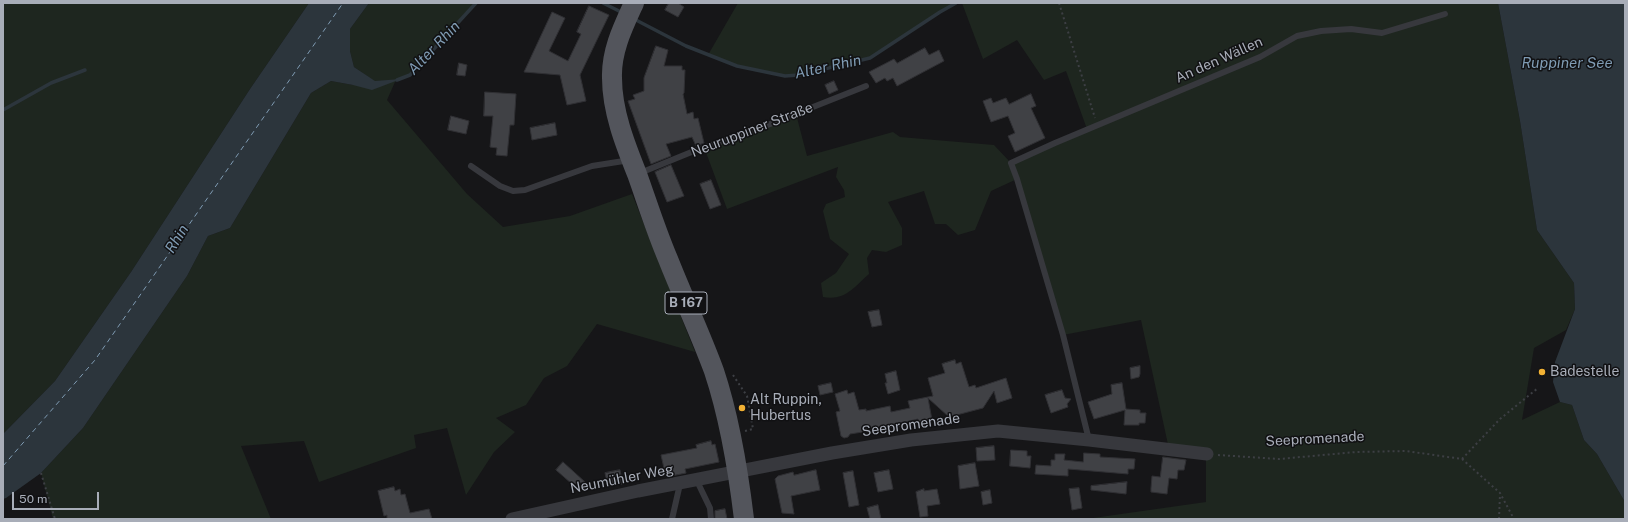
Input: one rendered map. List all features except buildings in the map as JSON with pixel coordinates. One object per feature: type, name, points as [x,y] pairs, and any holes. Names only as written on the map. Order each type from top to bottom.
[{"type":"main road","name":"B 167","points":[[634,3],[623,25],[614,57],[612,77],[617,112],[634,167],[658,235],[714,371],[727,414],[738,472],[744,519]]},
{"type":"street","name":"Seepromenade","points":[[738,472],[832,453],[911,440],[998,431],[1207,454]]},
{"type":"street","name":"Neumühler Weg","points":[[512,519],[638,491],[738,472]]},
{"type":"lane","name":"An den Wällen","points":[[1090,440],[1063,335],[1011,163],[1097,125],[1260,58],[1297,36],[1321,31],[1351,29],[1382,34],[1445,14]]},
{"type":"lane","name":"Neuruppiner Straße","points":[[471,166],[500,186],[513,191],[525,190],[592,166],[634,167],[694,151],[755,130],[866,86]]},
{"type":"lane","points":[[697,480],[710,508],[711,519]]},
{"type":"lane","points":[[672,519],[680,484]]},
{"type":"path","points":[[1059,3],[1097,125]]},
{"type":"path","points":[[1514,519],[1500,493],[1462,460],[1500,419],[1538,388]]},
{"type":"path","name":"Seepromenade","points":[[1207,454],[1279,460],[1356,452],[1406,452],[1462,460]]},
{"type":"path","points":[[41,473],[55,519]]},
{"type":"path","points":[[1499,519],[1500,493]]},
{"type":"shaded area","points":[[3,3],[309,3],[250,89],[131,272],[55,381],[3,434]]},
{"type":"shaded area","points":[[369,3],[474,3],[410,75],[395,82],[387,100],[467,194],[503,227],[570,216],[632,194],[695,352],[597,324],[567,366],[544,378],[526,405],[496,418],[515,432],[494,452],[466,495],[447,428],[414,435],[416,448],[319,482],[304,441],[241,446],[271,519],[53,519],[41,473],[83,428],[187,276],[208,236],[230,228],[311,93],[331,81],[353,85],[374,81],[354,67],[350,51],[350,29]]},
{"type":"shaded area","points":[[738,3],[956,3],[870,58],[799,75],[785,76],[737,66],[708,55]]},
{"type":"shaded area","points":[[962,3],[1498,3],[1520,121],[1537,230],[1574,283],[1575,309],[1566,330],[1534,348],[1522,420],[1560,402],[1572,405],[1584,440],[1597,454],[1625,502],[1625,519],[1086,519],[1206,502],[1206,454],[1169,449],[1141,320],[1063,335],[1017,179],[991,191],[975,230],[958,235],[946,224],[935,224],[924,191],[888,202],[902,228],[902,245],[886,252],[872,250],[867,258],[869,274],[848,292],[831,298],[823,297],[821,283],[836,273],[849,254],[830,239],[823,211],[826,204],[845,197],[844,190],[836,177],[838,167],[727,209],[704,147],[796,114],[807,156],[893,132],[900,137],[994,145],[1011,163],[1087,129],[1066,71],[1044,80],[1017,40],[983,59]]},
{"type":"water","name":"Rhin","points":[[309,3],[369,3],[350,29],[350,51],[354,67],[375,81],[401,79],[372,90],[331,81],[311,93],[230,228],[208,236],[187,276],[83,428],[41,473],[3,499],[3,434],[55,381],[131,272],[250,89]]},
{"type":"water","name":"Ruppiner See","points":[[1498,3],[1625,3],[1625,502],[1597,454],[1584,440],[1572,405],[1560,402],[1553,382],[1555,362],[1575,309],[1574,283],[1537,230],[1520,121]]},
{"type":"waterway","name":"Alter Rhin","points":[[397,80],[410,75],[476,3]]},
{"type":"waterway","name":"Alter Rhin","points":[[603,3],[623,13]]},
{"type":"waterway","name":"Alter Rhin","points":[[634,19],[686,46],[737,66],[785,76],[799,75],[870,58],[956,3]]},
{"type":"waterway","points":[[3,110],[51,83],[85,70]]},
{"type":"ferry route","points":[[3,466],[95,360],[343,3]]},
{"type":"place","name":"Badestelle","points":[[1542,372]]},
{"type":"place","name":"Alt Ruppin, Hubertus","points":[[742,408]]}]
